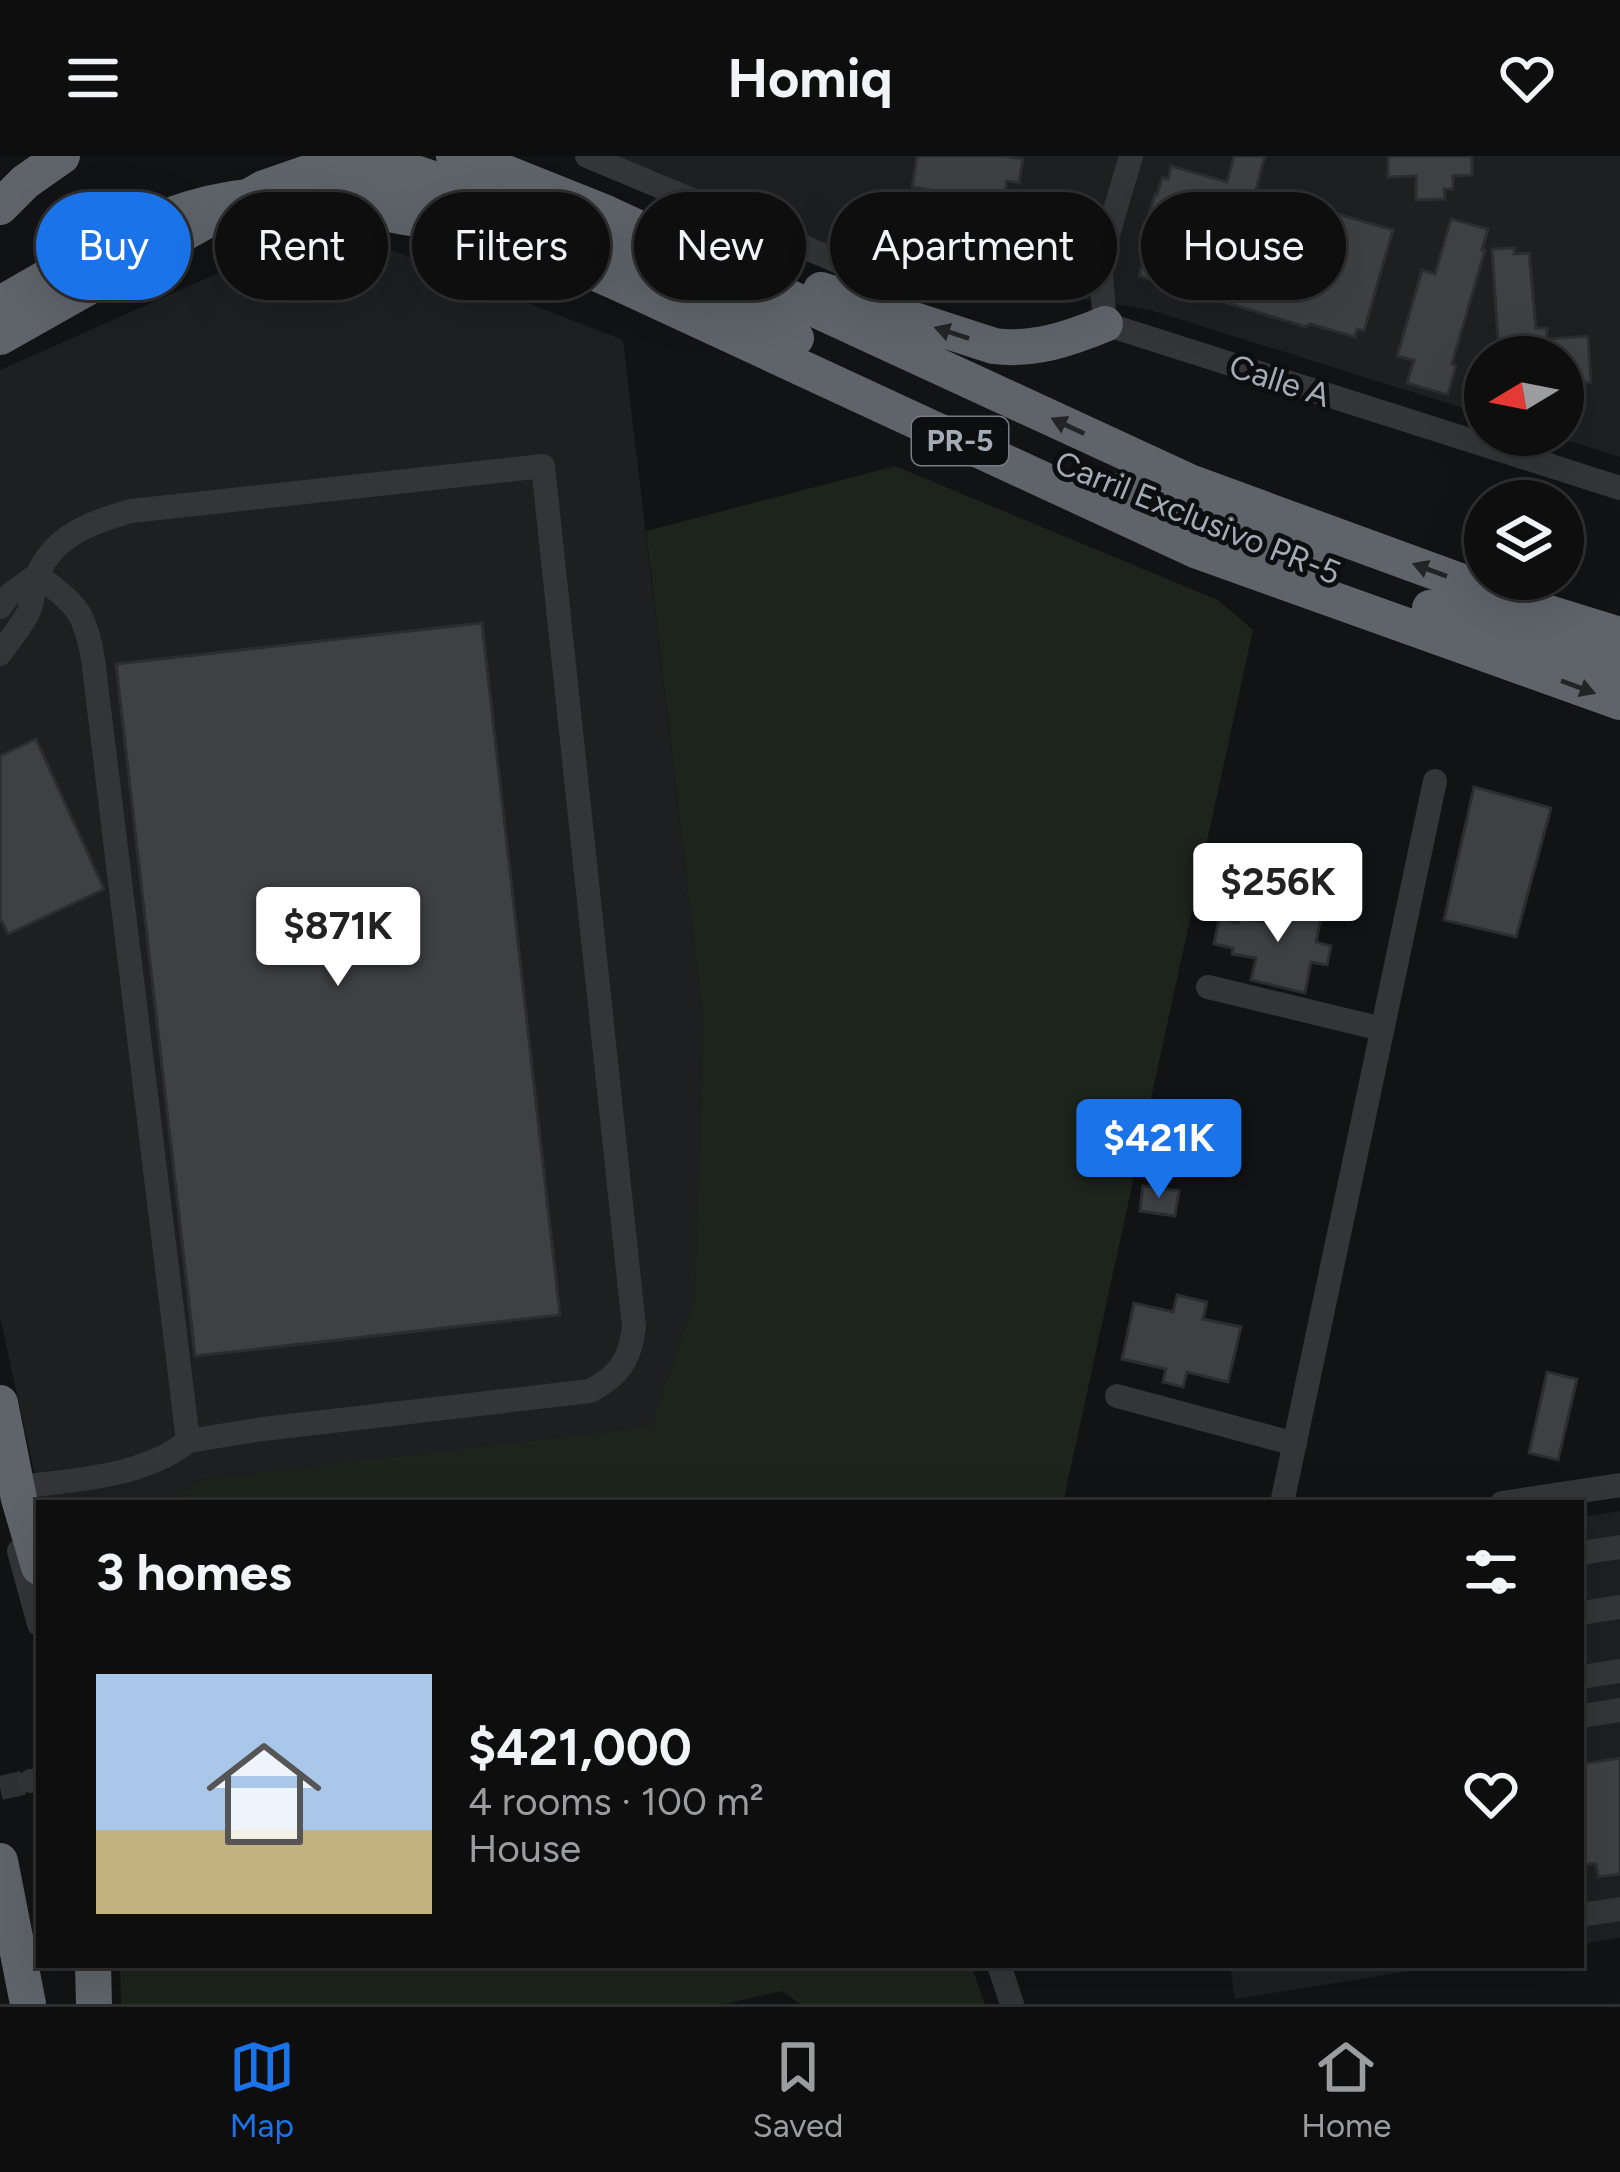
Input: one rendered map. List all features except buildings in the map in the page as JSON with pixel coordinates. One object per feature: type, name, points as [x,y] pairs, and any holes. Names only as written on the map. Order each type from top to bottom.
[{"type":"highway","points":[[0,207],[62,156]]},
{"type":"highway","name":"PR-5","points":[[309,156],[412,196]]},
{"type":"highway","name":"PR-5","points":[[454,156],[554,192]]},
{"type":"highway","name":"Carril Exclusivo PR-5","points":[[0,337],[285,178],[356,165],[399,170],[458,188],[568,234],[1216,530],[1620,672]]},
{"type":"highway","points":[[0,304],[140,227],[225,199],[318,197],[412,218]]},
{"type":"highway","points":[[610,214],[994,346],[1041,345],[1105,324]]},
{"type":"highway","name":"PR-5","points":[[610,215],[1192,483],[1620,635]]},
{"type":"highway","name":"PR-5","points":[[610,279],[1195,550],[1620,702]]},
{"type":"highway","points":[[0,1402],[8,1481],[36,1559]]},
{"type":"highway","points":[[0,1861],[28,2004]]},
{"type":"highway","points":[[93,1968],[94,2004]]},
{"type":"highway","points":[[104,1968],[104,2004]]},
{"type":"street","points":[[1117,204],[1131,156]]},
{"type":"street","points":[[603,159],[830,257]]},
{"type":"street","points":[[1103,300],[1105,324]]},
{"type":"street","name":"Calle A","points":[[1105,324],[1620,488]]},
{"type":"street","points":[[0,654],[29,611],[38,575],[55,548],[95,521],[131,511],[543,466],[634,1327],[631,1353],[609,1381],[590,1391],[263,1429],[188,1441],[134,1468],[84,1480],[8,1481],[36,1610]]},
{"type":"street","points":[[0,607],[38,575]]},
{"type":"street","points":[[38,575],[81,614],[93,659],[188,1441]]},
{"type":"street","points":[[1283,1500],[1435,781]]},
{"type":"street","points":[[1208,987],[1382,1029]]},
{"type":"street","points":[[1117,1396],[1294,1444]]},
{"type":"street","points":[[1522,1500],[1620,1485]]},
{"type":"street","points":[[1584,1553],[1620,1547]]},
{"type":"street","points":[[1584,1612],[1620,1607]]},
{"type":"street","points":[[1584,1677],[1620,1671]]},
{"type":"street","points":[[1584,1716],[1620,1710]]},
{"type":"street","points":[[1584,1915],[1620,1909]]},
{"type":"street","points":[[1000,1968],[1012,2004]]},
{"type":"shaded area","points":[[616,156],[1620,156],[1620,457],[1584,446],[1584,336],[1464,336],[1464,408],[1150,310],[1089,300],[1117,300],[1117,192],[830,192],[830,245],[806,235],[806,192],[702,192]]},
{"type":"shaded area","points":[[389,249],[412,258],[412,300],[520,300],[623,340],[703,1020],[695,1297],[651,1428],[199,1480],[173,1500],[40,1500],[0,1317],[0,370],[158,300],[191,300],[191,285],[215,274],[215,300],[388,300]]},
{"type":"shaded area","points":[[895,466],[1218,600],[1253,630],[1064,1500],[173,1500],[199,1480],[651,1427],[695,1297],[703,1020],[646,531]]},
{"type":"shaded area","points":[[1620,1511],[1620,1938],[1584,1944],[1584,1517]]},
{"type":"shaded area","points":[[120,1968],[972,1968],[985,2004],[800,2004],[782,1991],[724,2004],[121,2004]]},
{"type":"shaded area","points":[[1230,1968],[1429,1968],[1235,1999]]},
{"type":"tunnel","points":[[0,1788],[31,1781]]}]
